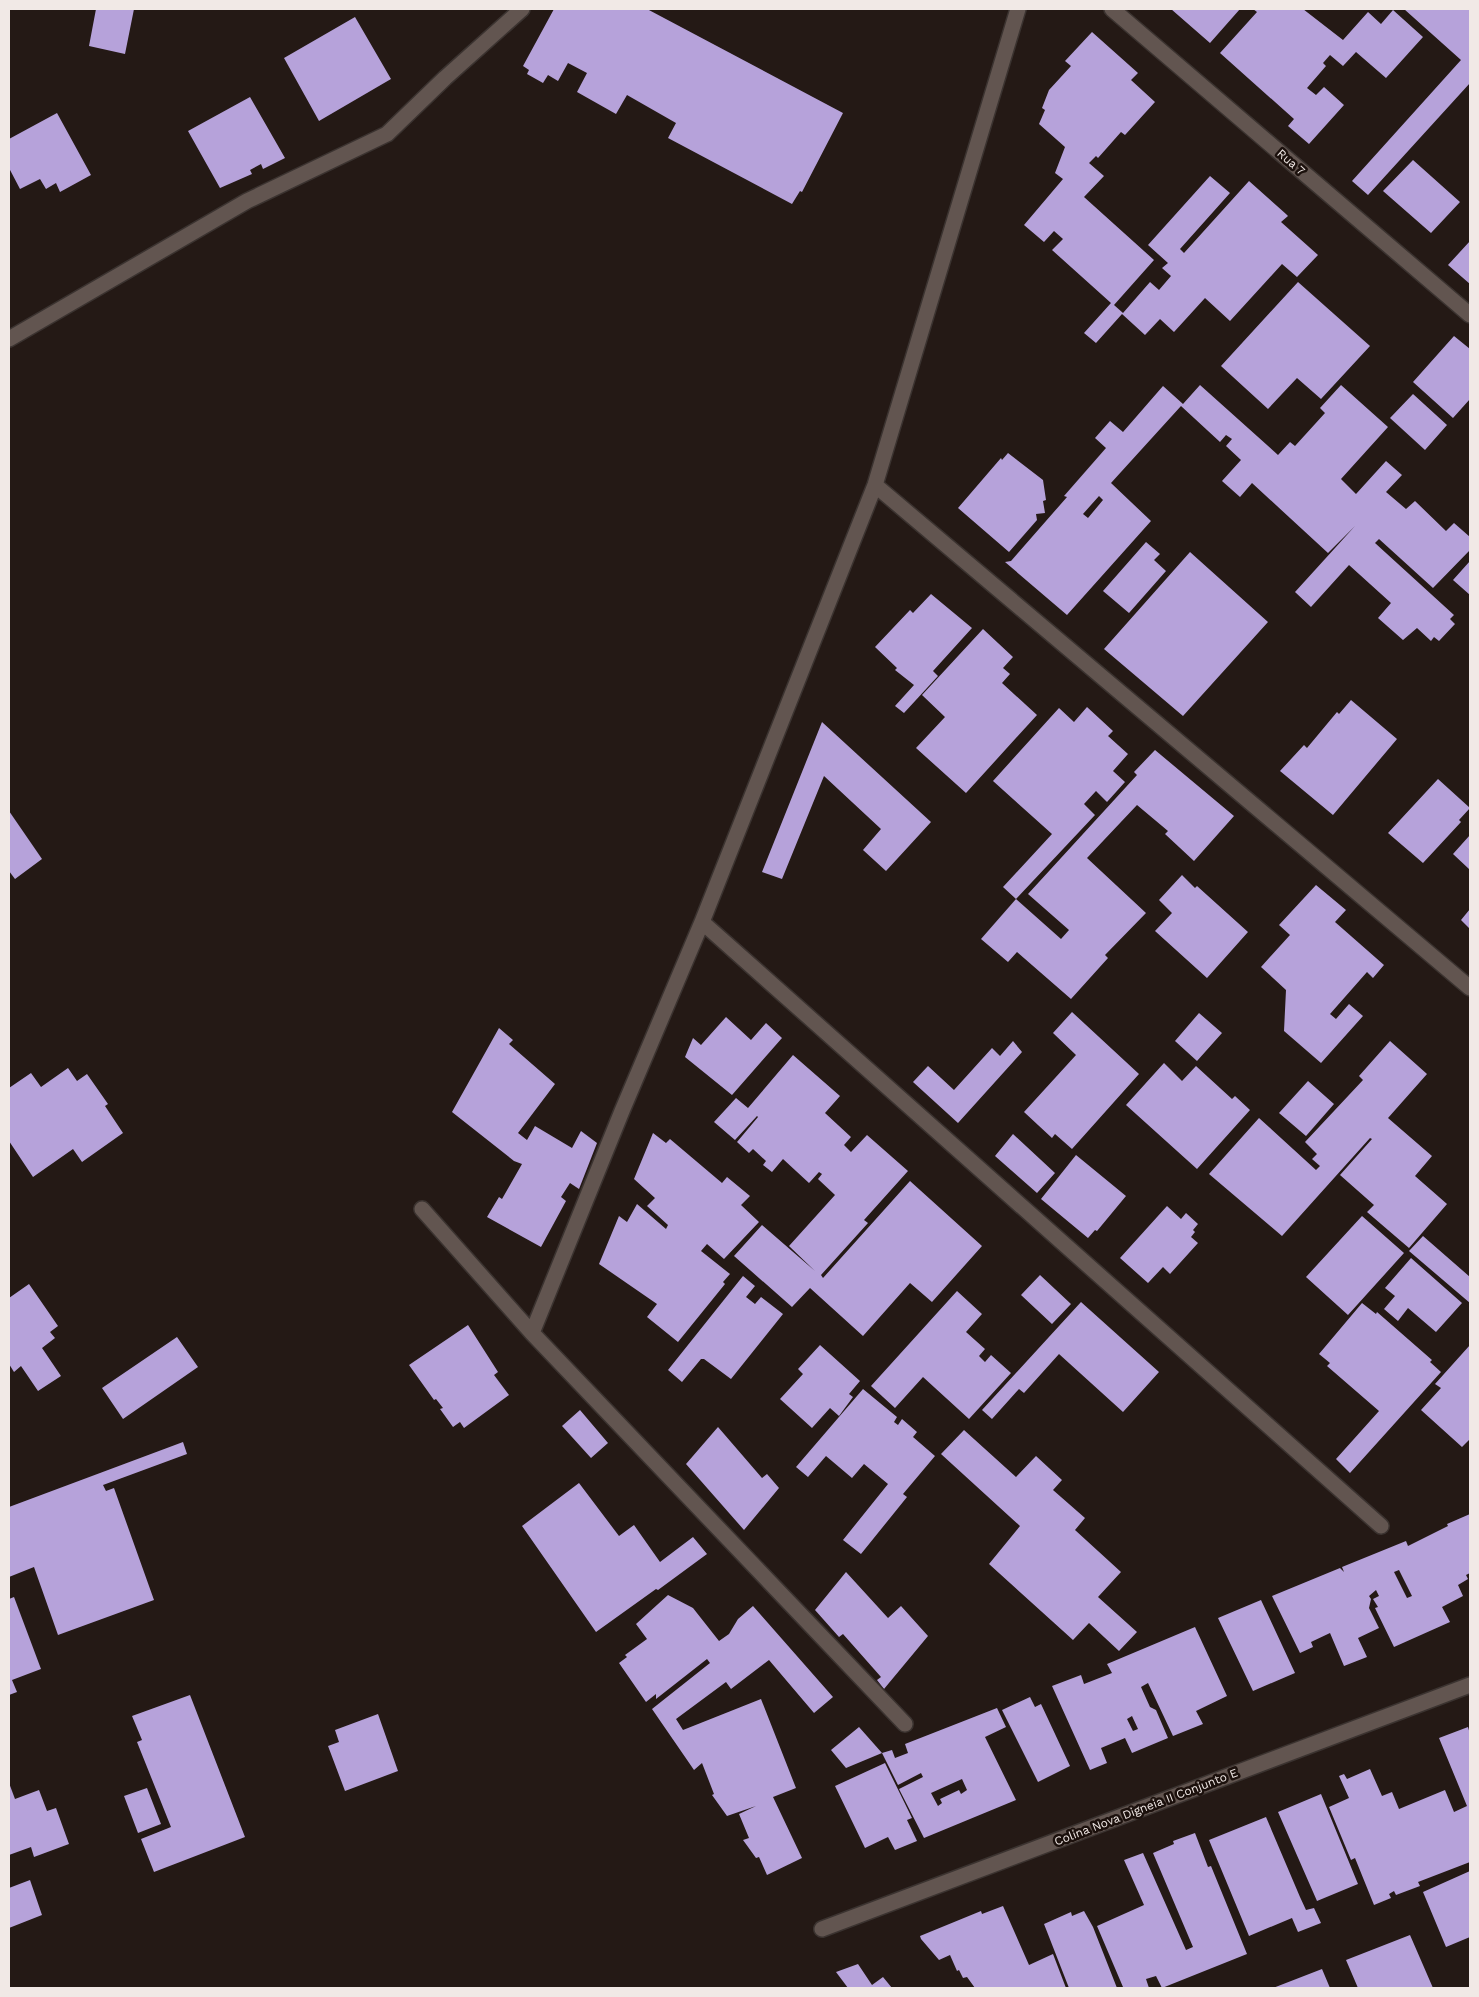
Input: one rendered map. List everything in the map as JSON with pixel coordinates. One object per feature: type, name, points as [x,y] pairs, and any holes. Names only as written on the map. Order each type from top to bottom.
[{"type":"street","points":[[9,339],[247,201],[387,134],[445,78],[522,9]]},
{"type":"street","points":[[532,1333],[622,1111],[702,922],[875,485],[1018,9]]},
{"type":"street","name":"Rua 7","points":[[1112,9],[1470,315]]},
{"type":"street","points":[[875,485],[1470,988]]},
{"type":"street","points":[[702,922],[1382,1526]]},
{"type":"street","points":[[422,1209],[532,1333],[905,1724]]},
{"type":"street","name":"Colina Nova Digneia II Conjunto E","points":[[822,1929],[1470,1685]]},
{"type":"building","points":[[96,9],[134,9],[125,54],[89,46]]},
{"type":"building","points":[[554,9],[647,9],[843,113],[802,192],[800,191],[792,204],[668,138],[676,123],[627,95],[616,114],[577,92],[587,73],[568,63],[558,81],[548,75],[543,83],[527,74],[529,70],[523,66]]},
{"type":"building","points":[[1171,9],[1240,9],[1210,43]]},
{"type":"building","points":[[1253,9],[1303,9],[1343,40],[1368,12],[1381,24],[1393,10],[1423,37],[1386,78],[1356,52],[1343,66],[1330,55],[1323,63],[1326,66],[1307,88],[1316,95],[1324,87],[1344,105],[1309,144],[1288,126],[1294,119],[1220,53],[1257,12]]},
{"type":"building","points":[[1404,9],[1470,9],[1470,83],[1368,195],[1352,181],[1461,60]]},
{"type":"building","points":[[355,17],[391,79],[319,121],[284,58]]},
{"type":"building","points":[[1092,32],[1138,73],[1131,80],[1155,102],[1125,135],[1121,132],[1098,158],[1096,156],[1089,163],[1104,176],[1084,197],[1154,260],[1114,305],[1123,313],[1150,282],[1159,290],[1171,276],[1162,268],[1168,263],[1148,245],[1210,176],[1230,193],[1180,249],[1184,253],[1249,181],[1288,216],[1281,222],[1318,255],[1297,277],[1282,264],[1230,321],[1205,298],[1174,332],[1160,319],[1145,335],[1122,314],[1096,343],[1084,333],[1111,303],[1052,250],[1063,239],[1054,231],[1044,242],[1024,225],[1063,179],[1055,173],[1065,147],[1039,124],[1045,110],[1042,108],[1049,90],[1071,66],[1065,61]]},
{"type":"building","points":[[250,97],[285,158],[263,169],[261,164],[250,170],[252,174],[220,188],[188,131]]},
{"type":"building","points":[[57,113],[91,175],[60,192],[56,183],[46,189],[40,179],[20,189],[9,168],[9,139]]},
{"type":"building","points":[[1413,160],[1460,202],[1431,233],[1383,191]]},
{"type":"building","points":[[1470,241],[1470,284],[1448,265]]},
{"type":"building","points":[[1298,282],[1370,346],[1321,399],[1297,378],[1268,409],[1221,366]]},
{"type":"building","points":[[1454,336],[1470,349],[1470,399],[1453,418],[1413,382]]},
{"type":"building","points":[[1200,385],[1278,455],[1290,442],[1295,446],[1325,413],[1320,408],[1341,385],[1388,427],[1341,479],[1356,494],[1386,461],[1402,475],[1386,492],[1406,509],[1415,501],[1446,531],[1454,523],[1470,537],[1470,550],[1433,588],[1379,539],[1375,543],[1454,615],[1450,619],[1455,624],[1439,641],[1434,637],[1431,641],[1417,628],[1403,640],[1378,618],[1391,603],[1349,565],[1311,607],[1295,592],[1355,526],[1328,553],[1252,483],[1240,497],[1222,481],[1241,460],[1226,446],[1232,439],[1226,435],[1220,442],[1181,406],[1111,483],[1151,521],[1067,615],[1005,562],[1011,561],[1067,497],[1064,496],[1106,448],[1095,438],[1110,421],[1123,432],[1163,386],[1183,404]],"holes":[[[1099,496],[1103,500],[1088,518],[1083,514]]]},
{"type":"building","points":[[1413,394],[1447,425],[1425,450],[1390,418]]},
{"type":"building","points":[[1008,453],[1043,480],[1046,500],[1043,501],[1045,513],[1036,514],[1037,520],[1009,552],[958,508],[1001,458],[1002,460]]},
{"type":"building","points":[[1146,542],[1160,554],[1154,560],[1166,571],[1129,613],[1103,591]]},
{"type":"building","points":[[1190,552],[1268,622],[1183,716],[1104,649]]},
{"type":"building","points":[[1470,561],[1470,595],[1453,580]]},
{"type":"building","points":[[931,594],[972,628],[933,671],[938,676],[904,713],[895,706],[914,685],[895,670],[897,668],[875,647],[910,610],[913,613]]},
{"type":"building","points":[[983,629],[1013,657],[1003,668],[1010,674],[1002,683],[1037,715],[966,793],[916,748],[945,717],[922,695]]},
{"type":"building","points":[[1351,700],[1397,739],[1333,815],[1280,771],[1304,745],[1307,748],[1337,712],[1339,714]]},
{"type":"building","points":[[1087,707],[1113,731],[1108,736],[1128,754],[1113,771],[1125,782],[1107,802],[1096,791],[1084,804],[1095,815],[1016,899],[1003,887],[1052,834],[993,781],[1059,708],[1074,722]]},
{"type":"building","points":[[822,722],[931,822],[886,871],[863,850],[881,829],[824,776],[782,879],[762,872]]},
{"type":"building","points":[[1155,750],[1234,816],[1194,861],[1165,834],[1168,831],[1137,805],[1087,858],[1146,913],[1105,955],[1108,958],[1071,999],[1017,952],[1008,962],[981,939],[1016,899],[1061,939],[1069,930],[1028,894],[1137,775],[1134,772]]},
{"type":"building","points":[[1438,779],[1470,808],[1459,820],[1461,822],[1423,863],[1388,833]]},
{"type":"building","points":[[9,811],[42,859],[15,879],[9,871]]},
{"type":"building","points":[[1470,835],[1470,868],[1469,869],[1453,854]]},
{"type":"building","points":[[1182,875],[1248,932],[1207,978],[1155,931],[1172,913],[1159,900]]},
{"type":"building","points":[[1316,885],[1346,910],[1335,922],[1384,965],[1373,978],[1367,972],[1330,1014],[1336,1019],[1349,1004],[1363,1016],[1321,1063],[1284,1031],[1286,990],[1261,967],[1290,935],[1279,925]]},
{"type":"building","points":[[1470,909],[1470,929],[1461,920]]},
{"type":"building","points":[[1072,1012],[1139,1074],[1072,1149],[1055,1134],[1052,1138],[1024,1112],[1076,1055],[1053,1033]]},
{"type":"building","points":[[1199,1013],[1222,1033],[1197,1061],[1175,1041]]},
{"type":"building","points":[[726,1017],[751,1040],[766,1023],[782,1038],[732,1095],[685,1057],[693,1038],[701,1045]]},
{"type":"building","points":[[499,1028],[513,1040],[509,1044],[555,1084],[518,1133],[527,1140],[535,1126],[572,1148],[581,1131],[597,1143],[579,1189],[570,1183],[561,1197],[566,1201],[541,1247],[487,1217],[499,1197],[502,1199],[522,1164],[514,1161],[452,1112]]},
{"type":"building","points":[[1013,1041],[1022,1052],[958,1123],[913,1082],[928,1066],[954,1090],[992,1048],[1000,1056]]},
{"type":"building","points":[[1390,1041],[1427,1074],[1388,1118],[1432,1156],[1415,1176],[1447,1204],[1409,1248],[1367,1212],[1374,1205],[1340,1175],[1372,1139],[1370,1138],[1282,1236],[1209,1174],[1259,1118],[1316,1170],[1320,1166],[1312,1159],[1317,1154],[1305,1142],[1363,1080],[1359,1076]]},
{"type":"building","points":[[793,1055],[840,1096],[825,1113],[851,1137],[844,1145],[851,1152],[867,1135],[908,1171],[864,1220],[868,1223],[821,1275],[823,1278],[910,1181],[982,1246],[932,1302],[910,1283],[863,1336],[810,1288],[792,1307],[734,1256],[762,1225],[815,1271],[789,1246],[835,1195],[818,1179],[822,1174],[819,1172],[809,1183],[783,1159],[772,1172],[763,1165],[766,1161],[753,1149],[749,1153],[737,1142],[757,1116],[735,1140],[714,1122],[736,1098],[748,1108]]},
{"type":"building","points":[[1164,1063],[1182,1081],[1196,1066],[1232,1099],[1235,1096],[1250,1110],[1197,1169],[1126,1105]]},
{"type":"building","points":[[68,1068],[77,1081],[87,1074],[108,1104],[105,1106],[123,1133],[82,1162],[73,1149],[33,1177],[9,1141],[9,1088],[31,1073],[41,1087]]},
{"type":"building","points":[[1308,1081],[1334,1104],[1306,1136],[1279,1113]]},
{"type":"building","points":[[653,1133],[666,1143],[670,1139],[722,1183],[727,1177],[750,1196],[741,1205],[759,1222],[724,1259],[707,1244],[701,1251],[730,1274],[723,1282],[725,1284],[678,1342],[647,1317],[657,1304],[599,1264],[619,1216],[627,1222],[637,1204],[666,1229],[668,1225],[647,1206],[655,1198],[634,1179]]},
{"type":"building","points":[[1013,1134],[1055,1173],[1037,1193],[995,1156]]},
{"type":"building","points":[[1076,1155],[1126,1196],[1097,1231],[1095,1230],[1088,1238],[1041,1199]]},
{"type":"building","points":[[1167,1206],[1181,1219],[1186,1213],[1198,1224],[1193,1230],[1195,1232],[1191,1237],[1198,1243],[1170,1274],[1163,1267],[1148,1283],[1120,1258]]},
{"type":"building","points":[[1362,1216],[1404,1253],[1348,1315],[1306,1277]]},
{"type":"building","points":[[1423,1236],[1470,1277],[1470,1303],[1409,1251]]},
{"type":"building","points":[[1411,1258],[1462,1303],[1436,1332],[1408,1308],[1398,1321],[1384,1309],[1395,1296],[1385,1288]]},
{"type":"building","points":[[1040,1275],[1071,1304],[1052,1324],[1021,1295]]},
{"type":"building","points":[[743,1276],[755,1286],[746,1297],[755,1304],[761,1297],[783,1314],[731,1379],[704,1359],[701,1359],[682,1382],[668,1370]]},
{"type":"building","points":[[29,1284],[58,1326],[50,1332],[55,1338],[42,1348],[61,1376],[38,1391],[21,1366],[14,1372],[9,1364],[9,1298]]},
{"type":"building","points":[[957,1291],[982,1314],[966,1332],[985,1349],[979,1356],[985,1362],[991,1355],[1011,1373],[969,1419],[923,1377],[895,1408],[871,1386]]},
{"type":"building","points":[[1081,1302],[1159,1372],[1123,1412],[1059,1354],[1024,1393],[1019,1389],[992,1419],[982,1410]]},
{"type":"building","points":[[1362,1303],[1376,1314],[1377,1312],[1432,1360],[1430,1362],[1441,1372],[1350,1473],[1336,1459],[1379,1411],[1327,1366],[1330,1363],[1319,1354]]},
{"type":"building","points":[[468,1325],[498,1372],[494,1375],[509,1395],[464,1428],[460,1422],[453,1427],[440,1409],[443,1408],[436,1399],[434,1400],[409,1365]]},
{"type":"building","points":[[177,1337],[198,1367],[123,1419],[102,1388]]},
{"type":"building","points":[[820,1345],[860,1381],[849,1394],[853,1397],[839,1416],[830,1408],[812,1428],[780,1399],[803,1374],[798,1369]]},
{"type":"building","points":[[1470,1345],[1470,1439],[1462,1447],[1421,1410],[1441,1388],[1435,1384]]},
{"type":"building","points":[[863,1389],[897,1417],[894,1422],[898,1425],[902,1419],[917,1432],[913,1437],[935,1456],[903,1494],[907,1497],[861,1554],[843,1540],[888,1484],[864,1464],[852,1478],[826,1456],[808,1477],[796,1467]]},
{"type":"building","points":[[580,1410],[608,1443],[591,1458],[562,1426]]},
{"type":"building","points":[[718,1427],[762,1478],[767,1474],[779,1488],[744,1530],[686,1464]]},
{"type":"building","points":[[964,1430],[1016,1477],[1036,1456],[1062,1480],[1053,1490],[1085,1518],[1075,1530],[1121,1572],[1098,1597],[1137,1632],[1119,1651],[1089,1623],[1073,1640],[989,1564],[1020,1526],[941,1454]]},
{"type":"building","points":[[183,1442],[187,1454],[103,1485],[106,1491],[114,1488],[154,1600],[58,1635],[34,1567],[9,1577],[9,1507]]},
{"type":"building","points":[[579,1483],[619,1536],[634,1525],[660,1562],[693,1537],[707,1554],[596,1632],[522,1526]]},
{"type":"building","points":[[1470,1514],[1470,1573],[1466,1575],[1468,1579],[1458,1585],[1463,1596],[1442,1607],[1450,1622],[1394,1647],[1375,1608],[1378,1607],[1373,1599],[1379,1596],[1376,1590],[1369,1596],[1371,1599],[1369,1608],[1379,1628],[1358,1638],[1367,1657],[1344,1666],[1330,1633],[1311,1642],[1313,1647],[1300,1653],[1272,1596],[1340,1568],[1344,1572],[1342,1567],[1406,1541],[1408,1546],[1448,1526],[1447,1524]],"holes":[[[1399,1570],[1412,1596],[1407,1598],[1394,1572]]]},
{"type":"building","points":[[846,1572],[888,1618],[901,1606],[928,1636],[884,1689],[877,1680],[881,1677],[843,1634],[839,1637],[815,1610]]},
{"type":"building","points":[[668,1595],[693,1608],[719,1641],[729,1634],[738,1619],[753,1606],[833,1697],[814,1713],[769,1660],[731,1689],[726,1682],[676,1719],[683,1730],[761,1699],[796,1788],[773,1797],[802,1858],[767,1875],[759,1857],[756,1858],[743,1840],[749,1838],[739,1814],[756,1806],[727,1816],[712,1795],[714,1794],[702,1763],[694,1770],[652,1709],[710,1663],[707,1659],[656,1699],[656,1694],[646,1702],[619,1663],[627,1657],[625,1655],[647,1639],[636,1624]]},
{"type":"building","points":[[14,1597],[41,1669],[12,1680],[17,1692],[9,1695],[9,1599]]},
{"type":"building","points":[[1261,1600],[1295,1673],[1253,1691],[1218,1618]]},
{"type":"building","points":[[1195,1627],[1227,1696],[1196,1711],[1203,1724],[1173,1736],[1148,1683],[1141,1687],[1150,1707],[1156,1710],[1168,1738],[1132,1753],[1125,1738],[1101,1748],[1107,1763],[1090,1770],[1052,1686],[1081,1675],[1084,1684],[1112,1673],[1107,1664]],"holes":[[[1132,1716],[1138,1729],[1133,1731],[1127,1719]]]},
{"type":"building","points":[[190,1695],[245,1837],[154,1872],[141,1839],[171,1827],[137,1742],[142,1740],[132,1716]]},
{"type":"building","points":[[1030,1697],[1035,1707],[1041,1704],[1070,1766],[1038,1782],[1002,1710]]},
{"type":"building","points":[[997,1708],[1006,1727],[985,1737],[1016,1800],[924,1838],[899,1789],[923,1777],[921,1773],[898,1785],[882,1753],[892,1750],[895,1758],[908,1753],[905,1744]],"holes":[[[962,1779],[967,1790],[961,1794],[959,1790],[940,1799],[942,1803],[938,1806],[931,1793]]]},
{"type":"building","points":[[378,1714],[398,1771],[345,1791],[328,1746],[339,1742],[335,1730]]},
{"type":"building","points":[[859,1727],[882,1753],[846,1768],[831,1750]]},
{"type":"building","points":[[1468,1727],[1470,1734],[1470,1862],[1418,1882],[1420,1886],[1396,1895],[1394,1891],[1389,1894],[1391,1898],[1374,1905],[1355,1858],[1351,1860],[1329,1807],[1349,1798],[1339,1776],[1344,1774],[1347,1779],[1370,1769],[1382,1796],[1392,1792],[1399,1809],[1445,1790],[1454,1812],[1467,1806],[1439,1738]]},
{"type":"building","points":[[885,1763],[912,1818],[907,1820],[917,1841],[895,1850],[888,1837],[865,1848],[835,1786]]},
{"type":"building","points":[[9,1783],[15,1799],[39,1790],[47,1811],[56,1808],[69,1844],[34,1857],[31,1847],[9,1855]]},
{"type":"building","points":[[147,1788],[161,1824],[138,1833],[124,1796]]},
{"type":"building","points":[[1321,1794],[1358,1884],[1317,1901],[1278,1812]]},
{"type":"building","points":[[1266,1817],[1306,1910],[1314,1908],[1321,1923],[1298,1932],[1292,1918],[1249,1936],[1209,1840]]},
{"type":"building","points":[[1195,1833],[1208,1867],[1211,1866],[1247,1954],[1162,1988],[1156,1976],[1146,1979],[1149,1988],[1119,1988],[1123,1987],[1097,1926],[1144,1905],[1124,1860],[1143,1853],[1186,1950],[1193,1947],[1153,1853],[1174,1844],[1173,1841]]},
{"type":"building","points":[[1470,1871],[1470,1937],[1446,1947],[1423,1892]]},
{"type":"building","points":[[30,1880],[42,1915],[9,1928],[9,1888]]},
{"type":"building","points":[[1003,1906],[1029,1965],[1053,1954],[1066,1988],[975,1988],[967,1977],[963,1978],[959,1970],[957,1971],[950,1955],[939,1960],[921,1939],[920,1936],[981,1911],[982,1914]]},
{"type":"building","points":[[1084,1911],[1093,1927],[1117,1988],[1069,1988],[1044,1924],[1071,1912],[1072,1916]]},
{"type":"building","points":[[1410,1935],[1433,1988],[1358,1988],[1346,1960]]},
{"type":"building","points":[[858,1964],[872,1985],[883,1977],[892,1988],[848,1988],[836,1972]]},
{"type":"building","points":[[1322,1969],[1330,1988],[1273,1988]]}]
